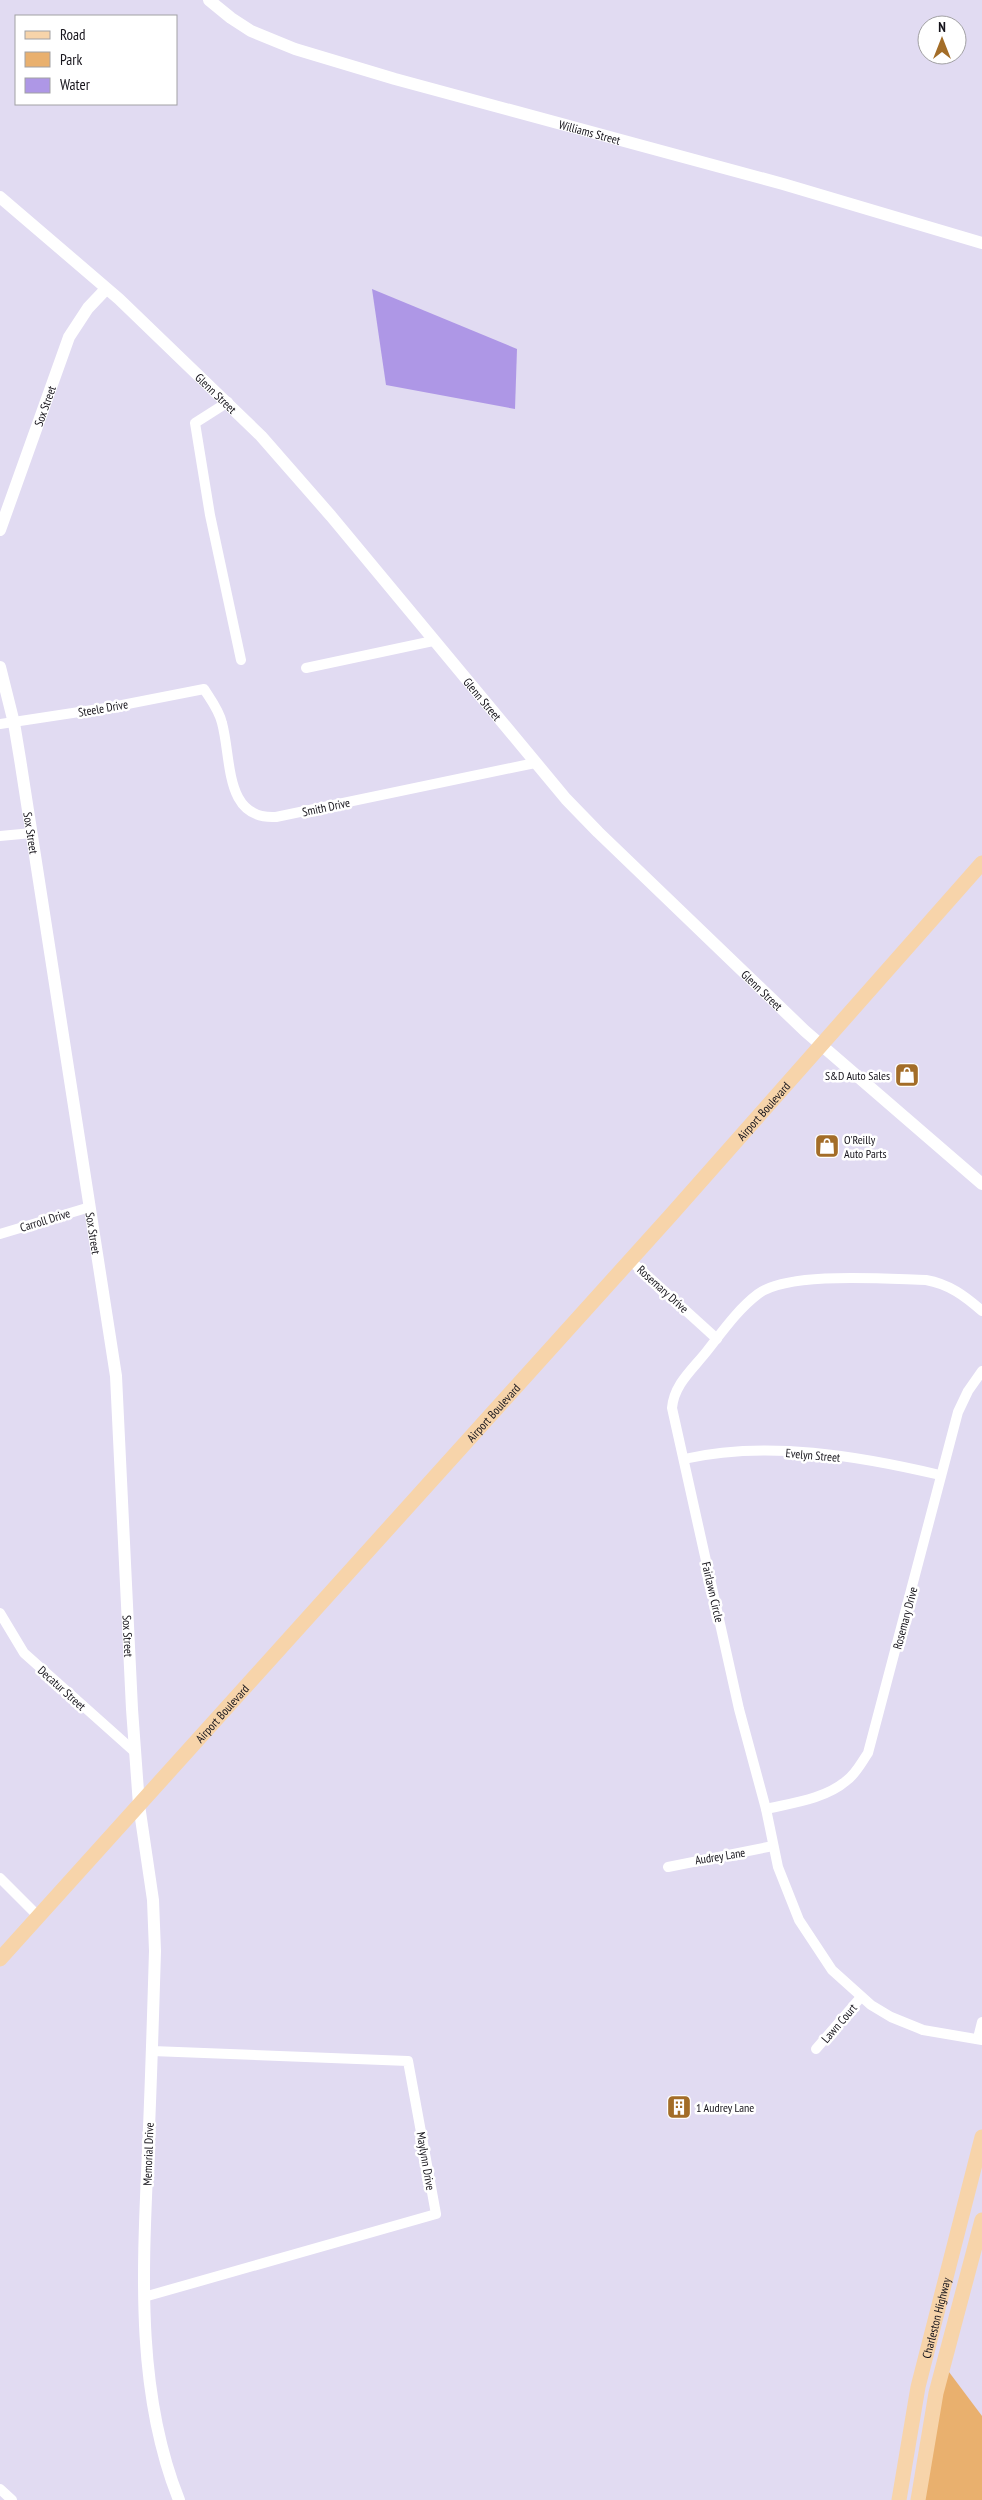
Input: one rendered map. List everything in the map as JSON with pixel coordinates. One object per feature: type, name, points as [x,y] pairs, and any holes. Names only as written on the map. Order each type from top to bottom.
[{"type":"main road","name":"Airport Boulevard","points":[[0,1959],[630,1260],[982,863]]},
{"type":"main road","name":"Charleston Highway","points":[[898,2500],[918,2387],[982,2137]]},
{"type":"main road","name":"Charleston Highway","points":[[918,2500],[936,2393],[982,2220]]},
{"type":"street","name":"Williams Street","points":[[209,0],[251,31],[295,49],[414,84],[783,184],[982,243]]},
{"type":"street","name":"Glenn Street","points":[[0,197],[106,289],[228,402],[261,436],[331,516],[535,763],[598,832],[821,1046],[982,1184]]},
{"type":"street","name":"Sox Street","points":[[0,530],[69,337],[88,308],[106,289]]},
{"type":"street","points":[[228,402],[195,423],[210,515],[241,660]]},
{"type":"street","points":[[306,668],[433,641]]},
{"type":"street","name":"Sox Street","points":[[0,667],[14,723],[32,833],[116,1376],[139,1805]]},
{"type":"street","name":"Smith Drive","points":[[204,689],[219,713],[239,802],[255,816],[276,817],[535,763]]},
{"type":"street","name":"Steele Drive","points":[[0,724],[112,707],[204,689]]},
{"type":"street","points":[[0,836],[32,833]]},
{"type":"street","name":"Carroll Drive","points":[[0,1234],[90,1207]]},
{"type":"street","name":"Rosemary Drive","points":[[630,1260],[717,1339]]},
{"type":"street","name":"Fairlawn Circle","points":[[980,2039],[923,2030],[891,2017],[861,1997],[832,1970],[810,1941],[785,1888],[773,1846],[766,1809],[739,1709],[672,1408],[673,1395],[679,1384],[717,1339],[757,1295],[766,1288],[787,1282],[860,1279],[926,1280],[938,1282],[959,1292],[982,1311]]},
{"type":"street","name":"Rosemary Drive","points":[[766,1809],[803,1800],[836,1788],[855,1773],[868,1753],[940,1475],[960,1407],[982,1371]]},
{"type":"street","name":"Evelyn Street","points":[[684,1459],[720,1454],[789,1452],[860,1459],[940,1475]]},
{"type":"street","name":"Decatur Street","points":[[0,1612],[24,1653],[136,1753]]},
{"type":"street","name":"Memorial Drive","points":[[139,1805],[154,1900],[155,1951],[143,2272],[148,2367],[164,2452],[179,2500]]},
{"type":"street","name":"Audrey Lane","points":[[668,1867],[773,1846]]},
{"type":"street","points":[[0,1878],[38,1916]]},
{"type":"street","name":"Lawn Court","points":[[816,2049],[861,1997]]},
{"type":"street","points":[[980,2039],[982,2022]]},
{"type":"street","name":"Maylynn Drive","points":[[144,2297],[436,2214],[408,2061],[152,2051]]},
{"type":"street","points":[[0,2489],[12,2500]]},
{"type":"green space","points":[[943,2364],[982,2416],[982,2500],[918,2500]]},
{"type":"water","points":[[372,289],[517,349],[515,409],[386,385]]},
{"type":"place","name":"S&D Auto Sales","points":[[907,1075]]},
{"type":"place","name":"O'Reilly Auto Parts","points":[[827,1146]]},
{"type":"place","name":"1 Audrey Lane","points":[[679,2107]]}]
